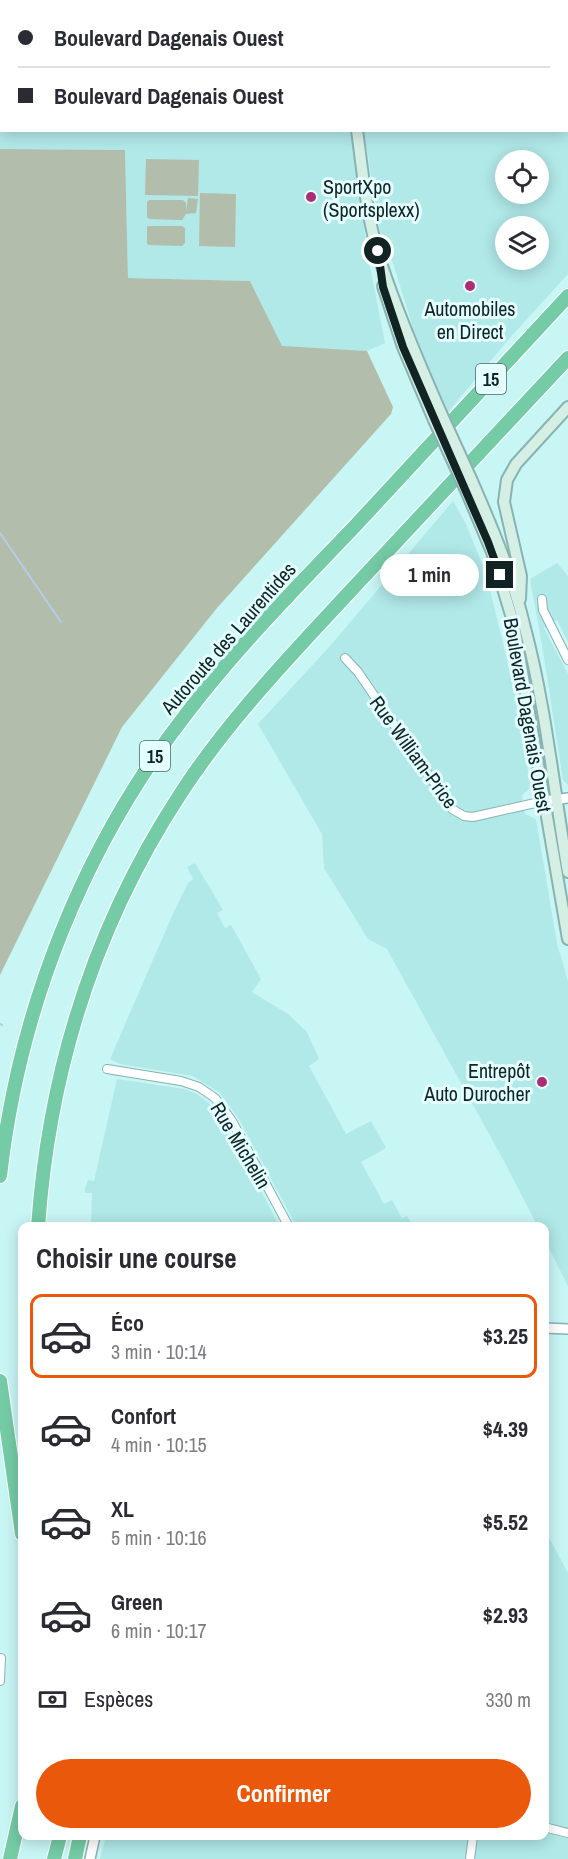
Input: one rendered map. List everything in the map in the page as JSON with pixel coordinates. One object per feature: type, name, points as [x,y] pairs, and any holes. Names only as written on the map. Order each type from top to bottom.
[{"type":"highway","name":"Autoroute des Laurentides","points":[[0,1176],[19,1068],[53,954],[93,862],[148,767],[185,715],[238,652],[567,296]]},
{"type":"highway","name":"15","points":[[38,1222],[51,1114],[78,1009],[115,912],[140,861],[164,820],[202,761],[261,688],[568,358]]},
{"type":"highway","points":[[0,1381],[18,1506]]},
{"type":"highway","points":[[10,1859],[18,1824]]},
{"type":"highway","points":[[55,1859],[59,1840]]},
{"type":"highway","points":[[75,1859],[79,1840]]},
{"type":"main road","name":"Boulevard Dagenais Ouest","points":[[357,132],[369,208],[381,262],[383,287],[392,315],[506,564],[520,608],[562,798],[568,872]]},
{"type":"main road","points":[[520,608],[521,576],[504,502],[507,480],[516,464],[568,407]]},
{"type":"main road","name":"Boulevard Dagenais Ouest","points":[[476,502],[510,611],[568,939]]},
{"type":"street","points":[[542,599],[543,610],[568,660]]},
{"type":"street","name":"Rue William-Price","points":[[345,658],[358,672],[452,809],[464,816],[473,817],[562,798]]},
{"type":"street","name":"Rue Michelin","points":[[107,1069],[181,1081],[199,1087],[215,1098],[232,1121],[286,1222]]},
{"type":"street","points":[[549,1328],[568,1329]]},
{"type":"street","points":[[0,1681],[1,1658]]},
{"type":"street","points":[[549,1828],[568,1833]]},
{"type":"street","points":[[90,1859],[94,1840]]},
{"type":"street","points":[[470,1859],[472,1840]]},
{"type":"shaded area","points":[[0,132],[351,132],[367,251],[385,343],[367,351],[282,347],[250,281],[128,278],[125,150],[0,149]]},
{"type":"shaded area","points":[[364,132],[568,132],[568,274],[508,340],[448,412],[414,331],[393,263],[387,255],[381,236]]},
{"type":"shaded area","points":[[453,501],[465,522],[486,573],[513,685],[531,787],[522,795],[525,814],[536,819],[557,944],[568,981],[568,1286],[549,1248],[549,1222],[535,1222],[387,949],[368,939],[324,868],[322,834],[258,724],[330,646]]},
{"type":"shaded area","points":[[557,563],[568,576],[568,642],[557,620],[544,628],[568,674],[568,785],[563,780],[530,579]]},
{"type":"shaded area","points":[[195,863],[223,910],[217,913],[225,928],[231,925],[261,979],[252,992],[288,1014],[307,1032],[319,1059],[309,1066],[346,1134],[371,1121],[386,1148],[361,1162],[384,1204],[392,1200],[402,1218],[407,1216],[411,1222],[294,1222],[239,1119],[220,1093],[193,1076],[120,1064],[110,1059],[172,916],[188,883],[193,879],[187,867]]},
{"type":"shaded area","points":[[117,1079],[184,1089],[197,1094],[211,1105],[225,1123],[277,1222],[91,1222],[92,1193],[85,1193],[85,1189],[88,1180],[94,1181]]},
{"type":"shaded area","points":[[549,1537],[568,1573],[568,1859],[100,1859],[105,1840],[549,1840]]},
{"type":"green space","points":[[0,149],[125,150],[128,278],[250,281],[282,346],[367,351],[393,407],[391,414],[217,608],[122,727],[0,975]]},
{"type":"green space","points":[[146,159],[199,160],[198,196],[145,195]]},
{"type":"green space","points":[[200,193],[236,194],[235,247],[199,246]]},
{"type":"green space","points":[[188,198],[198,199],[196,213],[186,214],[182,220],[149,219],[147,217],[149,200],[183,200],[186,203],[186,212]]},
{"type":"green space","points":[[182,226],[185,228],[185,243],[182,246],[148,245],[147,227]]},
{"type":"waterway","points":[[0,533],[61,622]]},
{"type":"place","name":"SportXpo (Sportsplexx)","points":[[311,197]]},
{"type":"place","name":"Automobiles en Direct","points":[[470,286]]},
{"type":"place","name":"Entrepôt Auto Durocher","points":[[542,1082]]},
{"type":"route","points":[[378,251],[383,287],[403,347],[488,542],[500,575]]}]
